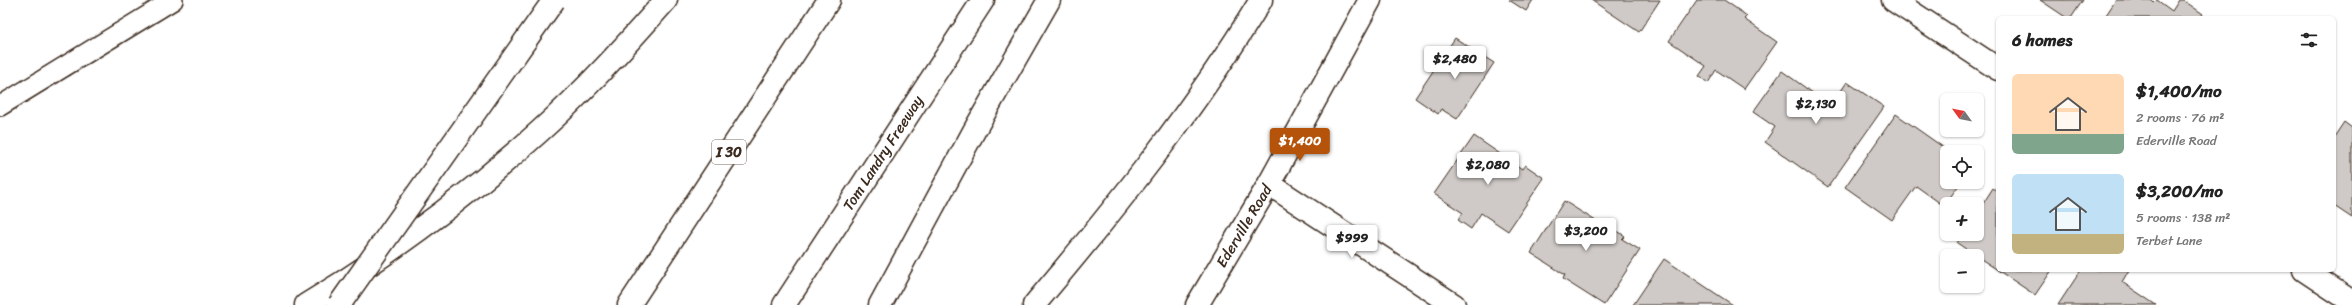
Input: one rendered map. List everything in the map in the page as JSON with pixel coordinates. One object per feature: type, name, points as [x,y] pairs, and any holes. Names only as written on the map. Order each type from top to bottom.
[{"type":"main road","points":[[338,305],[554,0]]},
{"type":"main road","points":[[306,305],[347,280],[452,205],[534,136],[618,54],[666,0]]},
{"type":"main road","name":"I 30","points":[[629,305],[829,0]]},
{"type":"main road","name":"Tom Landry Freeway","points":[[784,305],[983,0]]},
{"type":"main road","points":[[880,305],[970,137],[1049,0]]},
{"type":"main road","points":[[1034,305],[1101,227],[1176,128],[1239,36],[1260,0]]},
{"type":"main road","name":"Ederville Road","points":[[1197,305],[1269,184],[1370,0]]},
{"type":"main road","points":[[1893,0],[1996,68]]},
{"type":"main road","points":[[1269,184],[1454,305]]},
{"type":"main road","points":[[2307,272],[2352,302]]},
{"type":"lane","points":[[0,106],[172,0]]},
{"type":"building","points":[[1509,0],[1533,0],[1526,11]]},
{"type":"building","points":[[1591,0],[1660,0],[1639,32]]},
{"type":"building","points":[[1697,0],[1724,0],[1747,16],[1744,19],[1777,42],[1744,89],[1716,70],[1708,83],[1699,76],[1706,66],[1669,41]]},
{"type":"building","points":[[2040,0],[2083,0],[2072,16],[2064,16]]},
{"type":"building","points":[[2116,0],[2151,0],[2154,3],[2157,0],[2172,11],[2179,0],[2183,0],[2203,14],[2202,16],[2105,16]]},
{"type":"building","points":[[1455,38],[1494,63],[1457,119],[1441,109],[1438,114],[1415,98]]},
{"type":"building","points":[[1782,71],[1831,106],[1847,82],[1884,107],[1828,187],[1765,142],[1775,127],[1753,112]]},
{"type":"building","points":[[1896,114],[1940,145],[1940,189],[1956,189],[1950,197],[1940,197],[1940,203],[1916,186],[1892,220],[1845,187]]},
{"type":"building","points":[[2344,122],[2352,128],[2352,218],[2336,207],[2336,134]]},
{"type":"building","points":[[1474,136],[1522,169],[1525,165],[1544,178],[1508,231],[1481,213],[1471,229],[1458,220],[1463,213],[1434,194]]},
{"type":"building","points":[[1993,188],[1996,190],[1996,269],[1984,261],[1984,249],[1966,249],[1957,243],[1958,241],[1984,241],[1984,202]]},
{"type":"building","points":[[1564,201],[1610,230],[1611,227],[1625,236],[1622,239],[1640,250],[1604,305],[1563,279],[1565,275],[1531,253]]},
{"type":"building","points":[[1664,259],[1733,305],[1633,305]]},
{"type":"building","points":[[2000,272],[2051,272],[2035,295]]},
{"type":"building","points":[[2080,272],[2128,272],[2122,282],[2156,305],[2058,305]]}]
